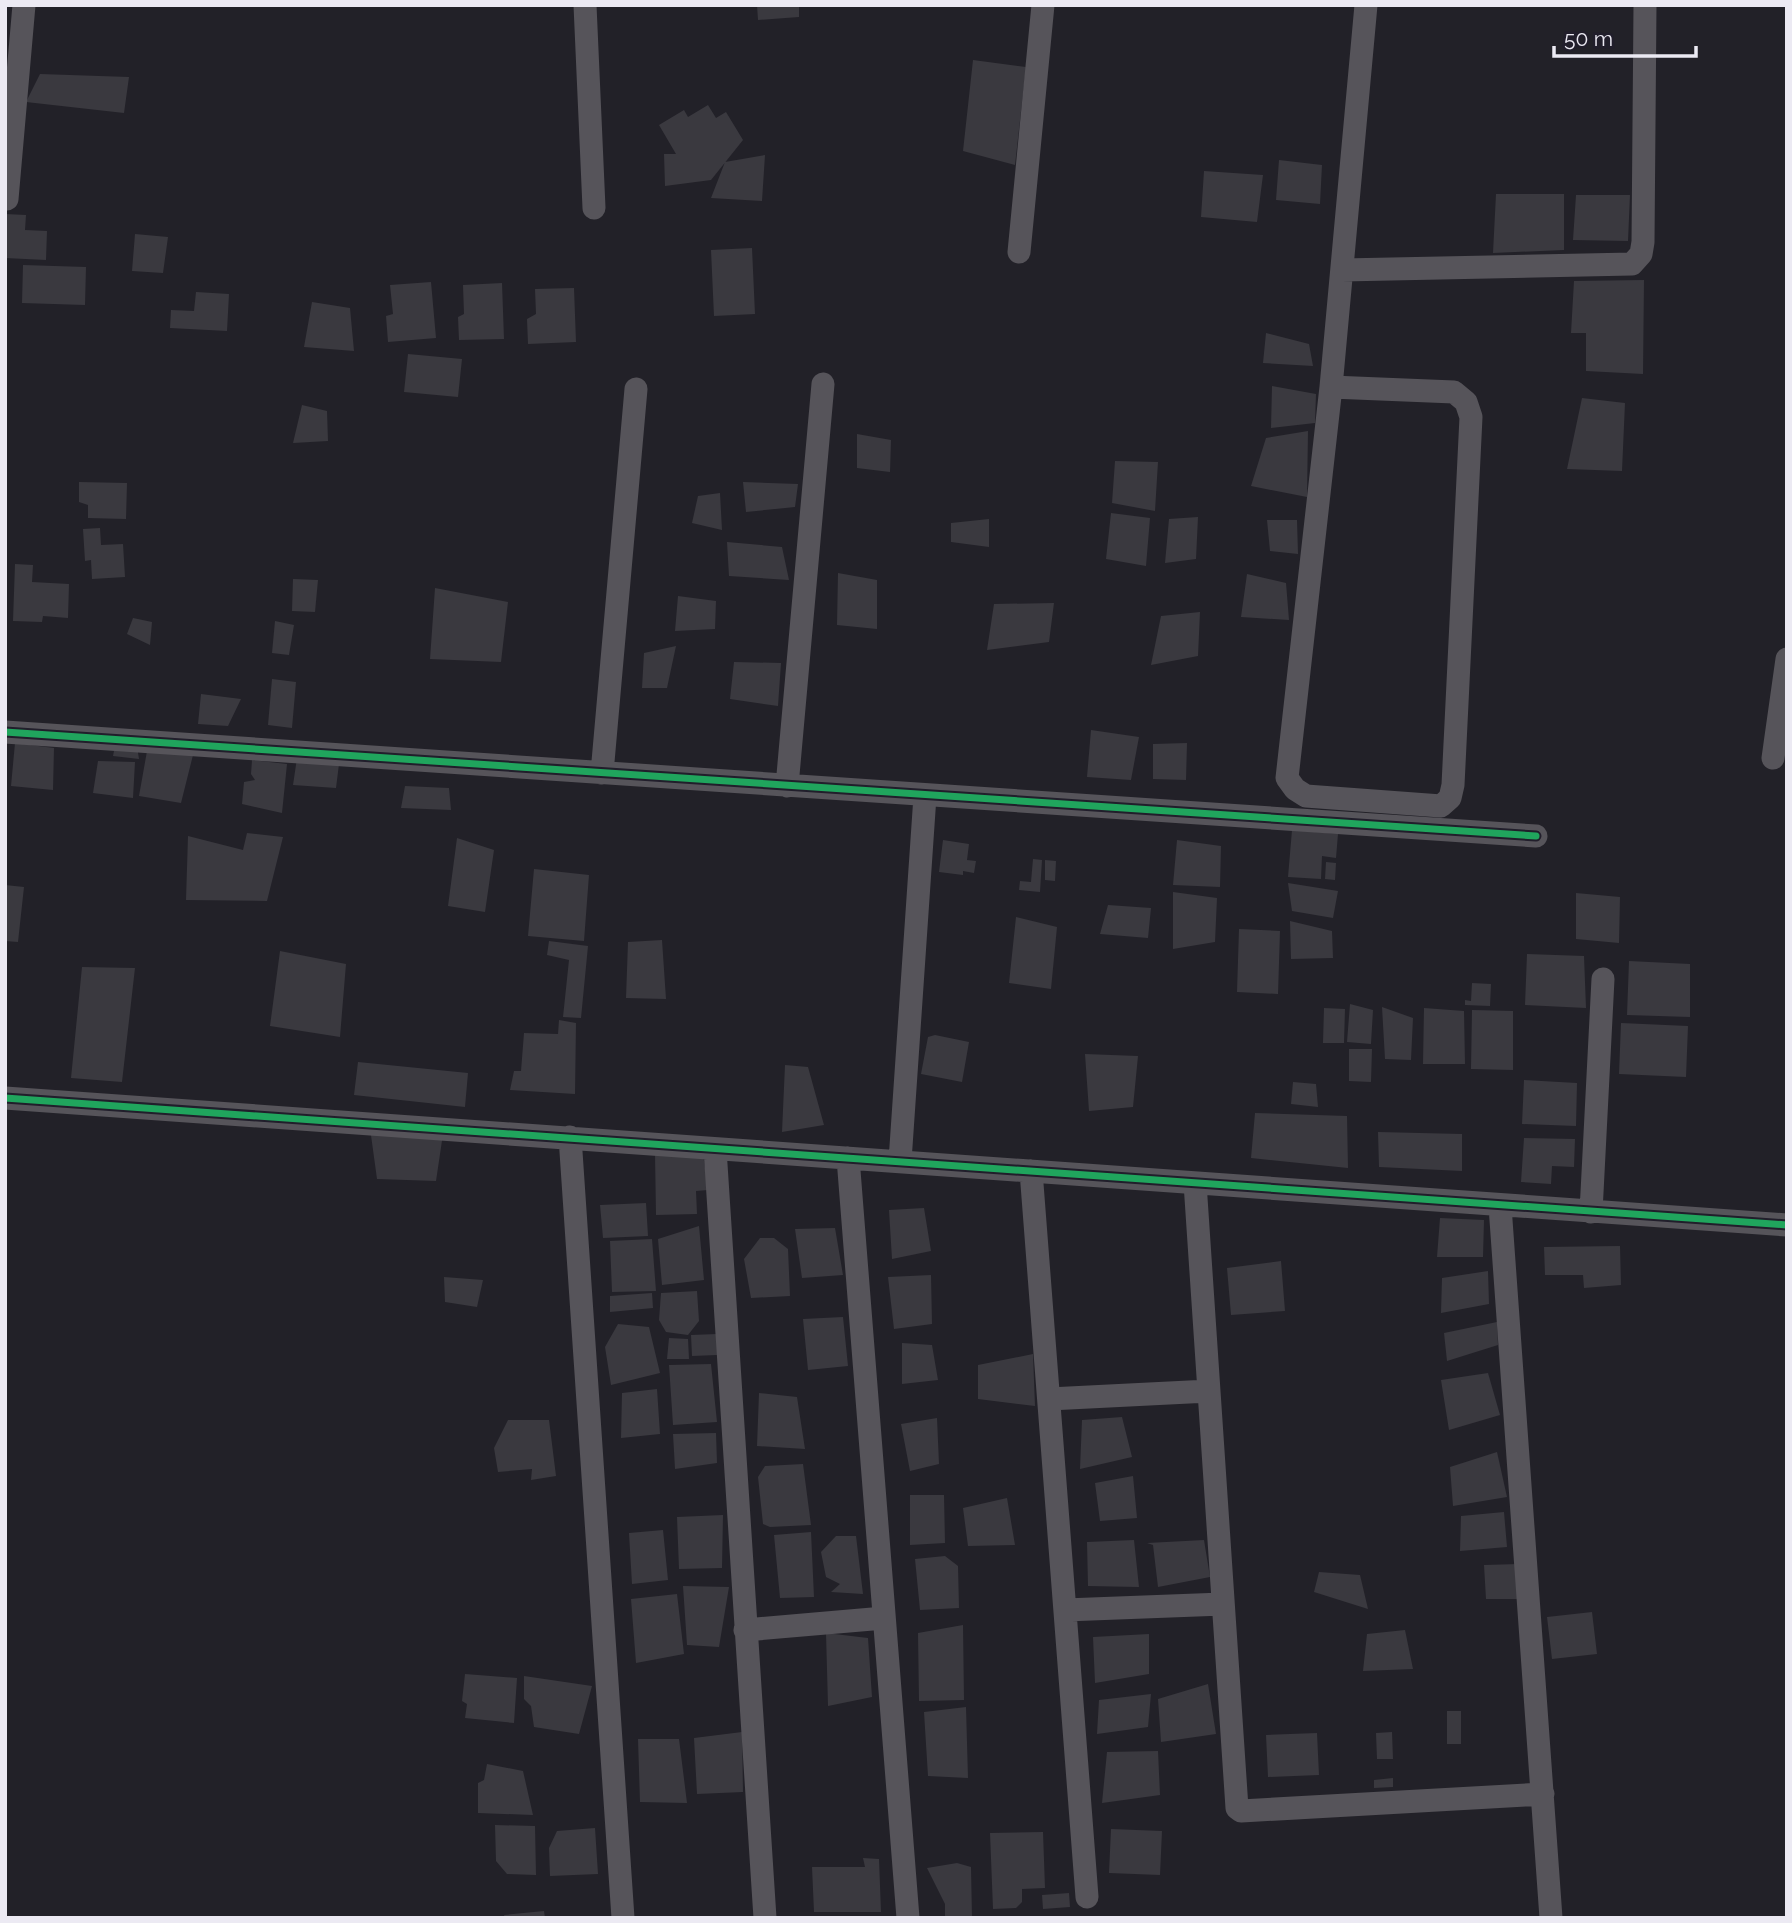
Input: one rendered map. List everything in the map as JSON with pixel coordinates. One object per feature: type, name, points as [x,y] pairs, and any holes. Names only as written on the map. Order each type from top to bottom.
[{"type":"street","points":[[8,199],[24,5]]},
{"type":"street","points":[[585,5],[594,208]]},
{"type":"street","points":[[1019,252],[1043,5]]},
{"type":"street","points":[[1331,387],[1454,392],[1466,402],[1471,417],[1454,785],[1450,798],[1441,806],[1306,796],[1295,789],[1287,778],[1331,387],[1366,5]]},
{"type":"street","points":[[1342,270],[1632,264],[1642,254],[1643,242],[1646,5]]},
{"type":"street","points":[[787,786],[823,384]]},
{"type":"street","points":[[602,773],[635,389]]},
{"type":"street","points":[[1773,758],[1787,659]]},
{"type":"street","points":[[5,732],[1536,836]]},
{"type":"street","points":[[900,1161],[925,796]]},
{"type":"street","points":[[1591,1212],[1603,979]]},
{"type":"street","points":[[5,1098],[1787,1225]]},
{"type":"street","points":[[570,1138],[624,1918]]},
{"type":"street","points":[[715,1149],[765,1918]]},
{"type":"street","points":[[848,1158],[908,1918]]},
{"type":"street","points":[[1031,1171],[1087,1897]]},
{"type":"street","points":[[1195,1183],[1236,1804],[1241,1811],[1543,1794]]},
{"type":"street","points":[[1500,1206],[1551,1918]]},
{"type":"street","points":[[1049,1399],[1209,1391]]},
{"type":"street","points":[[1065,1610],[1223,1604]]},
{"type":"street","points":[[745,1630],[884,1618]]},
{"type":"building","points":[[757,5],[799,5],[799,17],[758,20]]},
{"type":"building","points":[[973,60],[1026,67],[1015,165],[963,151]]},
{"type":"building","points":[[40,74],[129,77],[124,113],[26,102]]},
{"type":"building","points":[[708,105],[716,118],[726,112],[743,140],[711,180],[665,186],[664,154],[676,154],[659,125],[684,110],[688,117]]},
{"type":"building","points":[[765,155],[762,201],[711,198],[725,162]]},
{"type":"building","points":[[1279,160],[1322,165],[1320,204],[1276,200]]},
{"type":"building","points":[[1204,171],[1263,175],[1257,222],[1201,217]]},
{"type":"building","points":[[1496,194],[1564,194],[1564,250],[1493,253]]},
{"type":"building","points":[[1576,195],[1630,195],[1628,241],[1573,240]]},
{"type":"building","points":[[5,214],[26,215],[25,230],[47,231],[46,260],[5,258]]},
{"type":"building","points":[[135,234],[168,237],[163,273],[132,271]]},
{"type":"building","points":[[752,248],[755,314],[714,316],[711,250]]},
{"type":"building","points":[[23,265],[86,267],[85,305],[22,303]]},
{"type":"building","points":[[1644,280],[1643,374],[1586,371],[1586,333],[1571,333],[1574,281]]},
{"type":"building","points":[[431,282],[436,338],[388,342],[386,316],[393,314],[390,285]]},
{"type":"building","points":[[502,283],[504,339],[459,340],[458,317],[464,314],[463,285]]},
{"type":"building","points":[[574,288],[576,342],[528,344],[527,319],[536,314],[535,289]]},
{"type":"building","points":[[196,292],[229,294],[227,331],[170,328],[171,310],[194,311]]},
{"type":"building","points":[[312,302],[350,308],[354,351],[304,347]]},
{"type":"building","points":[[1266,333],[1309,344],[1313,366],[1263,363]]},
{"type":"building","points":[[408,354],[462,359],[458,397],[404,392]]},
{"type":"building","points":[[1272,386],[1316,394],[1315,423],[1271,428]]},
{"type":"building","points":[[1582,398],[1625,403],[1622,471],[1567,469]]},
{"type":"building","points":[[302,405],[327,411],[328,441],[293,443]]},
{"type":"building","points":[[1308,431],[1307,497],[1251,486],[1266,438]]},
{"type":"building","points":[[857,434],[891,440],[890,472],[857,468]]},
{"type":"building","points":[[1115,461],[1158,462],[1155,511],[1112,503]]},
{"type":"building","points":[[79,482],[127,483],[126,519],[88,518],[88,505],[79,502]]},
{"type":"building","points":[[743,482],[798,484],[795,507],[746,512]]},
{"type":"building","points":[[720,493],[722,530],[692,523],[698,496]]},
{"type":"building","points":[[1111,513],[1150,518],[1146,566],[1106,559]]},
{"type":"building","points":[[1198,517],[1196,559],[1165,563],[1169,519]]},
{"type":"building","points":[[989,519],[989,547],[951,542],[951,523]]},
{"type":"building","points":[[1267,520],[1297,520],[1298,554],[1270,551]]},
{"type":"building","points":[[100,528],[101,545],[123,544],[125,577],[92,579],[91,560],[85,561],[83,529]]},
{"type":"building","points":[[727,542],[782,547],[789,580],[729,576]]},
{"type":"building","points":[[15,564],[33,565],[32,582],[69,584],[68,618],[43,616],[42,622],[13,621]]},
{"type":"building","points":[[838,573],[877,580],[877,629],[837,625]]},
{"type":"building","points":[[1247,574],[1286,583],[1289,620],[1241,617]]},
{"type":"building","points":[[293,579],[318,580],[315,612],[292,611]]},
{"type":"building","points":[[435,588],[508,602],[501,662],[430,659]]},
{"type":"building","points":[[678,596],[716,601],[715,629],[675,631]]},
{"type":"building","points":[[1054,603],[1049,642],[987,650],[994,604]]},
{"type":"building","points":[[1200,612],[1198,656],[1151,665],[1161,616]]},
{"type":"building","points":[[133,618],[152,622],[150,645],[127,634]]},
{"type":"building","points":[[275,621],[294,625],[289,655],[272,653]]},
{"type":"building","points":[[676,646],[667,688],[642,688],[644,653]]},
{"type":"building","points":[[734,662],[781,663],[778,706],[730,699]]},
{"type":"building","points":[[272,679],[296,682],[292,728],[268,725]]},
{"type":"building","points":[[201,694],[241,699],[228,726],[198,724]]},
{"type":"building","points":[[1091,730],[1139,737],[1131,780],[1087,777]]},
{"type":"building","points":[[15,743],[54,748],[53,790],[11,786]]},
{"type":"building","points":[[1187,743],[1186,780],[1153,779],[1153,744]]},
{"type":"building","points":[[115,746],[137,746],[139,759],[113,756]]},
{"type":"building","points":[[147,751],[193,755],[181,803],[139,796]]},
{"type":"building","points":[[297,758],[339,764],[336,788],[293,785]]},
{"type":"building","points":[[252,760],[287,764],[282,813],[242,804],[244,782],[255,780],[251,774]]},
{"type":"building","points":[[98,761],[135,762],[133,798],[93,793]]},
{"type":"building","points":[[405,786],[449,788],[451,810],[401,808]]},
{"type":"building","points":[[1292,830],[1338,834],[1336,858],[1322,856],[1321,879],[1288,877]]},
{"type":"building","points":[[247,833],[283,837],[267,901],[186,900],[188,836],[243,850]]},
{"type":"building","points":[[457,838],[494,850],[485,912],[448,906]]},
{"type":"building","points":[[943,840],[969,844],[967,860],[976,861],[974,873],[963,871],[963,875],[939,872]]},
{"type":"building","points":[[1177,840],[1221,846],[1220,887],[1173,885]]},
{"type":"building","points":[[1033,859],[1042,860],[1040,892],[1019,890],[1020,881],[1031,882]]},
{"type":"building","points":[[1045,860],[1056,861],[1055,881],[1045,880]]},
{"type":"building","points":[[1326,862],[1336,863],[1335,880],[1325,879]]},
{"type":"building","points":[[534,869],[589,875],[584,941],[528,936]]},
{"type":"building","points":[[1288,883],[1338,891],[1333,918],[1292,911]]},
{"type":"building","points":[[5,885],[24,887],[18,942],[5,941]]},
{"type":"building","points":[[1173,892],[1217,898],[1215,942],[1173,949]]},
{"type":"building","points":[[1576,893],[1620,897],[1619,943],[1576,939]]},
{"type":"building","points":[[1108,905],[1151,908],[1148,938],[1100,934]]},
{"type":"building","points":[[1016,917],[1057,927],[1051,989],[1009,983]]},
{"type":"building","points":[[1290,921],[1332,931],[1333,958],[1291,959]]},
{"type":"building","points":[[1239,929],[1280,931],[1278,994],[1237,992]]},
{"type":"building","points":[[662,940],[666,999],[626,998],[628,942]]},
{"type":"building","points":[[549,941],[588,946],[581,1018],[563,1017],[569,960],[547,955]]},
{"type":"building","points":[[280,951],[346,964],[340,1037],[270,1026]]},
{"type":"building","points":[[1527,954],[1584,956],[1586,1008],[1525,1005]]},
{"type":"building","points":[[1629,961],[1690,964],[1690,1017],[1627,1015]]},
{"type":"building","points":[[82,967],[135,968],[122,1082],[71,1078]]},
{"type":"building","points":[[1472,983],[1491,984],[1490,1006],[1465,1005],[1465,1000],[1471,1001]]},
{"type":"building","points":[[1350,1004],[1373,1010],[1371,1044],[1347,1042]]},
{"type":"building","points":[[1382,1007],[1413,1018],[1411,1060],[1385,1059]]},
{"type":"building","points":[[1324,1008],[1345,1009],[1344,1043],[1323,1043]]},
{"type":"building","points":[[1424,1008],[1464,1011],[1465,1064],[1423,1064]]},
{"type":"building","points":[[1472,1010],[1513,1011],[1513,1070],[1471,1069]]},
{"type":"building","points":[[559,1020],[576,1023],[575,1094],[510,1090],[514,1071],[521,1071],[524,1033],[558,1034]]},
{"type":"building","points":[[1621,1023],[1688,1026],[1686,1077],[1619,1074]]},
{"type":"building","points":[[935,1035],[969,1042],[962,1082],[921,1074],[928,1037]]},
{"type":"building","points":[[1349,1049],[1372,1049],[1371,1082],[1349,1081]]},
{"type":"building","points":[[1085,1054],[1138,1056],[1133,1107],[1089,1111]]},
{"type":"building","points":[[358,1062],[468,1073],[465,1107],[354,1095]]},
{"type":"building","points":[[785,1065],[808,1067],[824,1125],[782,1132]]},
{"type":"building","points":[[1524,1080],[1577,1083],[1576,1126],[1522,1124]]},
{"type":"building","points":[[1293,1082],[1316,1084],[1318,1107],[1291,1104]]},
{"type":"building","points":[[1255,1113],[1347,1116],[1348,1168],[1251,1158]]},
{"type":"building","points":[[370,1128],[443,1134],[436,1181],[377,1179]]},
{"type":"building","points":[[1378,1132],[1462,1134],[1462,1171],[1379,1167]]},
{"type":"building","points":[[1524,1138],[1575,1139],[1574,1167],[1552,1166],[1551,1184],[1521,1182]]},
{"type":"building","points":[[655,1154],[703,1154],[708,1190],[696,1191],[697,1214],[656,1215]]},
{"type":"building","points":[[646,1203],[648,1236],[603,1238],[600,1205]]},
{"type":"building","points":[[924,1208],[931,1251],[892,1259],[889,1210]]},
{"type":"building","points":[[1440,1218],[1484,1220],[1483,1257],[1437,1257]]},
{"type":"building","points":[[699,1226],[704,1280],[662,1285],[658,1239]]},
{"type":"building","points":[[835,1228],[843,1275],[802,1278],[795,1229]]},
{"type":"building","points":[[760,1238],[774,1238],[788,1249],[790,1296],[751,1298],[744,1259]]},
{"type":"building","points":[[652,1239],[656,1291],[612,1292],[610,1241]]},
{"type":"building","points":[[1620,1246],[1621,1285],[1584,1288],[1583,1275],[1545,1275],[1544,1247]]},
{"type":"building","points":[[1281,1261],[1285,1311],[1231,1315],[1227,1268]]},
{"type":"building","points":[[1488,1271],[1489,1304],[1441,1313],[1442,1278]]},
{"type":"building","points":[[931,1275],[932,1324],[894,1329],[888,1277]]},
{"type":"building","points":[[444,1277],[483,1280],[477,1307],[445,1302]]},
{"type":"building","points":[[697,1291],[699,1321],[688,1335],[666,1332],[659,1320],[661,1293]]},
{"type":"building","points":[[652,1293],[653,1308],[610,1312],[610,1296]]},
{"type":"building","points":[[843,1317],[848,1366],[808,1370],[803,1319]]},
{"type":"building","points":[[1497,1322],[1498,1345],[1447,1361],[1444,1333]]},
{"type":"building","points":[[618,1324],[649,1327],[660,1373],[611,1385],[605,1347]]},
{"type":"building","points":[[717,1334],[717,1355],[692,1356],[691,1335]]},
{"type":"building","points":[[669,1338],[688,1339],[689,1359],[667,1359]]},
{"type":"building","points":[[902,1343],[932,1345],[938,1380],[902,1384]]},
{"type":"building","points":[[1033,1354],[1035,1406],[978,1399],[978,1365]]},
{"type":"building","points":[[711,1364],[717,1422],[673,1425],[669,1365]]},
{"type":"building","points":[[1488,1373],[1500,1415],[1449,1430],[1441,1380]]},
{"type":"building","points":[[657,1389],[660,1434],[621,1438],[622,1393]]},
{"type":"building","points":[[759,1393],[797,1397],[805,1449],[757,1446]]},
{"type":"building","points":[[1122,1417],[1132,1457],[1080,1469],[1082,1420]]},
{"type":"building","points":[[937,1418],[939,1464],[910,1471],[901,1424]]},
{"type":"building","points":[[508,1420],[549,1420],[556,1476],[531,1480],[532,1469],[498,1472],[494,1448]]},
{"type":"building","points":[[716,1433],[717,1463],[675,1469],[673,1434]]},
{"type":"building","points":[[1497,1452],[1507,1497],[1453,1506],[1450,1467]]},
{"type":"building","points":[[803,1464],[811,1525],[770,1527],[763,1524],[758,1477],[765,1466]]},
{"type":"building","points":[[1133,1476],[1137,1518],[1100,1521],[1095,1483]]},
{"type":"building","points":[[910,1495],[944,1495],[945,1543],[910,1545]]},
{"type":"building","points":[[1007,1498],[1015,1545],[968,1546],[963,1508]]},
{"type":"building","points":[[1504,1512],[1507,1547],[1460,1551],[1461,1516]]},
{"type":"building","points":[[723,1515],[722,1568],[679,1569],[677,1517]]},
{"type":"building","points":[[663,1530],[668,1580],[632,1584],[629,1533]]},
{"type":"building","points":[[811,1532],[814,1597],[780,1598],[774,1535]]},
{"type":"building","points":[[836,1536],[856,1536],[863,1594],[831,1592],[840,1584],[826,1577],[821,1552]]},
{"type":"building","points":[[1134,1540],[1139,1587],[1088,1586],[1087,1542]]},
{"type":"building","points":[[1204,1540],[1210,1577],[1158,1587],[1153,1545],[1147,1543]]},
{"type":"building","points":[[945,1556],[958,1566],[959,1608],[920,1610],[915,1559]]},
{"type":"building","points":[[1519,1564],[1522,1599],[1486,1599],[1484,1565]]},
{"type":"building","points":[[1319,1572],[1360,1575],[1368,1609],[1314,1592]]},
{"type":"building","points":[[683,1586],[729,1587],[719,1647],[687,1645]]},
{"type":"building","points":[[677,1594],[684,1654],[636,1663],[631,1599]]},
{"type":"building","points":[[1592,1612],[1597,1654],[1552,1659],[1547,1617]]},
{"type":"building","points":[[963,1625],[964,1700],[919,1701],[918,1633]]},
{"type":"building","points":[[1405,1630],[1413,1669],[1363,1671],[1367,1634]]},
{"type":"building","points":[[826,1633],[868,1638],[872,1697],[828,1706]]},
{"type":"building","points":[[1149,1634],[1149,1674],[1095,1683],[1093,1637]]},
{"type":"building","points":[[465,1674],[517,1678],[514,1723],[465,1718],[467,1704],[462,1701]]},
{"type":"building","points":[[524,1676],[592,1686],[579,1734],[534,1727],[531,1706],[524,1699]]},
{"type":"building","points":[[1208,1684],[1216,1734],[1161,1742],[1158,1699]]},
{"type":"building","points":[[1151,1694],[1148,1727],[1097,1734],[1099,1700]]},
{"type":"building","points":[[966,1707],[968,1778],[928,1776],[924,1712]]},
{"type":"building","points":[[1447,1711],[1461,1711],[1461,1744],[1447,1744]]},
{"type":"building","points":[[742,1732],[743,1792],[697,1794],[694,1738]]},
{"type":"building","points":[[1392,1732],[1393,1759],[1377,1759],[1376,1733]]},
{"type":"building","points":[[1317,1733],[1319,1775],[1268,1777],[1266,1735]]},
{"type":"building","points":[[638,1739],[679,1739],[687,1803],[640,1802]]},
{"type":"building","points":[[1158,1751],[1160,1795],[1102,1803],[1107,1752]]},
{"type":"building","points":[[487,1764],[523,1771],[533,1815],[478,1813],[478,1783],[484,1780]]},
{"type":"building","points":[[1393,1778],[1393,1787],[1374,1788],[1374,1780]]},
{"type":"building","points":[[495,1825],[535,1826],[536,1875],[507,1874],[496,1861]]},
{"type":"building","points":[[595,1828],[598,1874],[550,1876],[549,1848],[557,1831]]},
{"type":"building","points":[[1111,1829],[1162,1831],[1160,1875],[1109,1873]]},
{"type":"building","points":[[1043,1832],[1045,1888],[1022,1889],[1022,1902],[1016,1908],[993,1909],[990,1833]]},
{"type":"building","points":[[863,1858],[879,1859],[881,1912],[814,1912],[812,1867],[865,1867]]},
{"type":"building","points":[[957,1863],[971,1867],[972,1918],[945,1918],[945,1904],[927,1868]]},
{"type":"building","points":[[1069,1893],[1070,1907],[1043,1909],[1042,1895]]},
{"type":"building","points":[[544,1911],[545,1918],[505,1918],[504,1915]]},
{"type":"cycle path","points":[[5,732],[1536,836]]},
{"type":"cycle path","points":[[5,1098],[1787,1225]]}]
